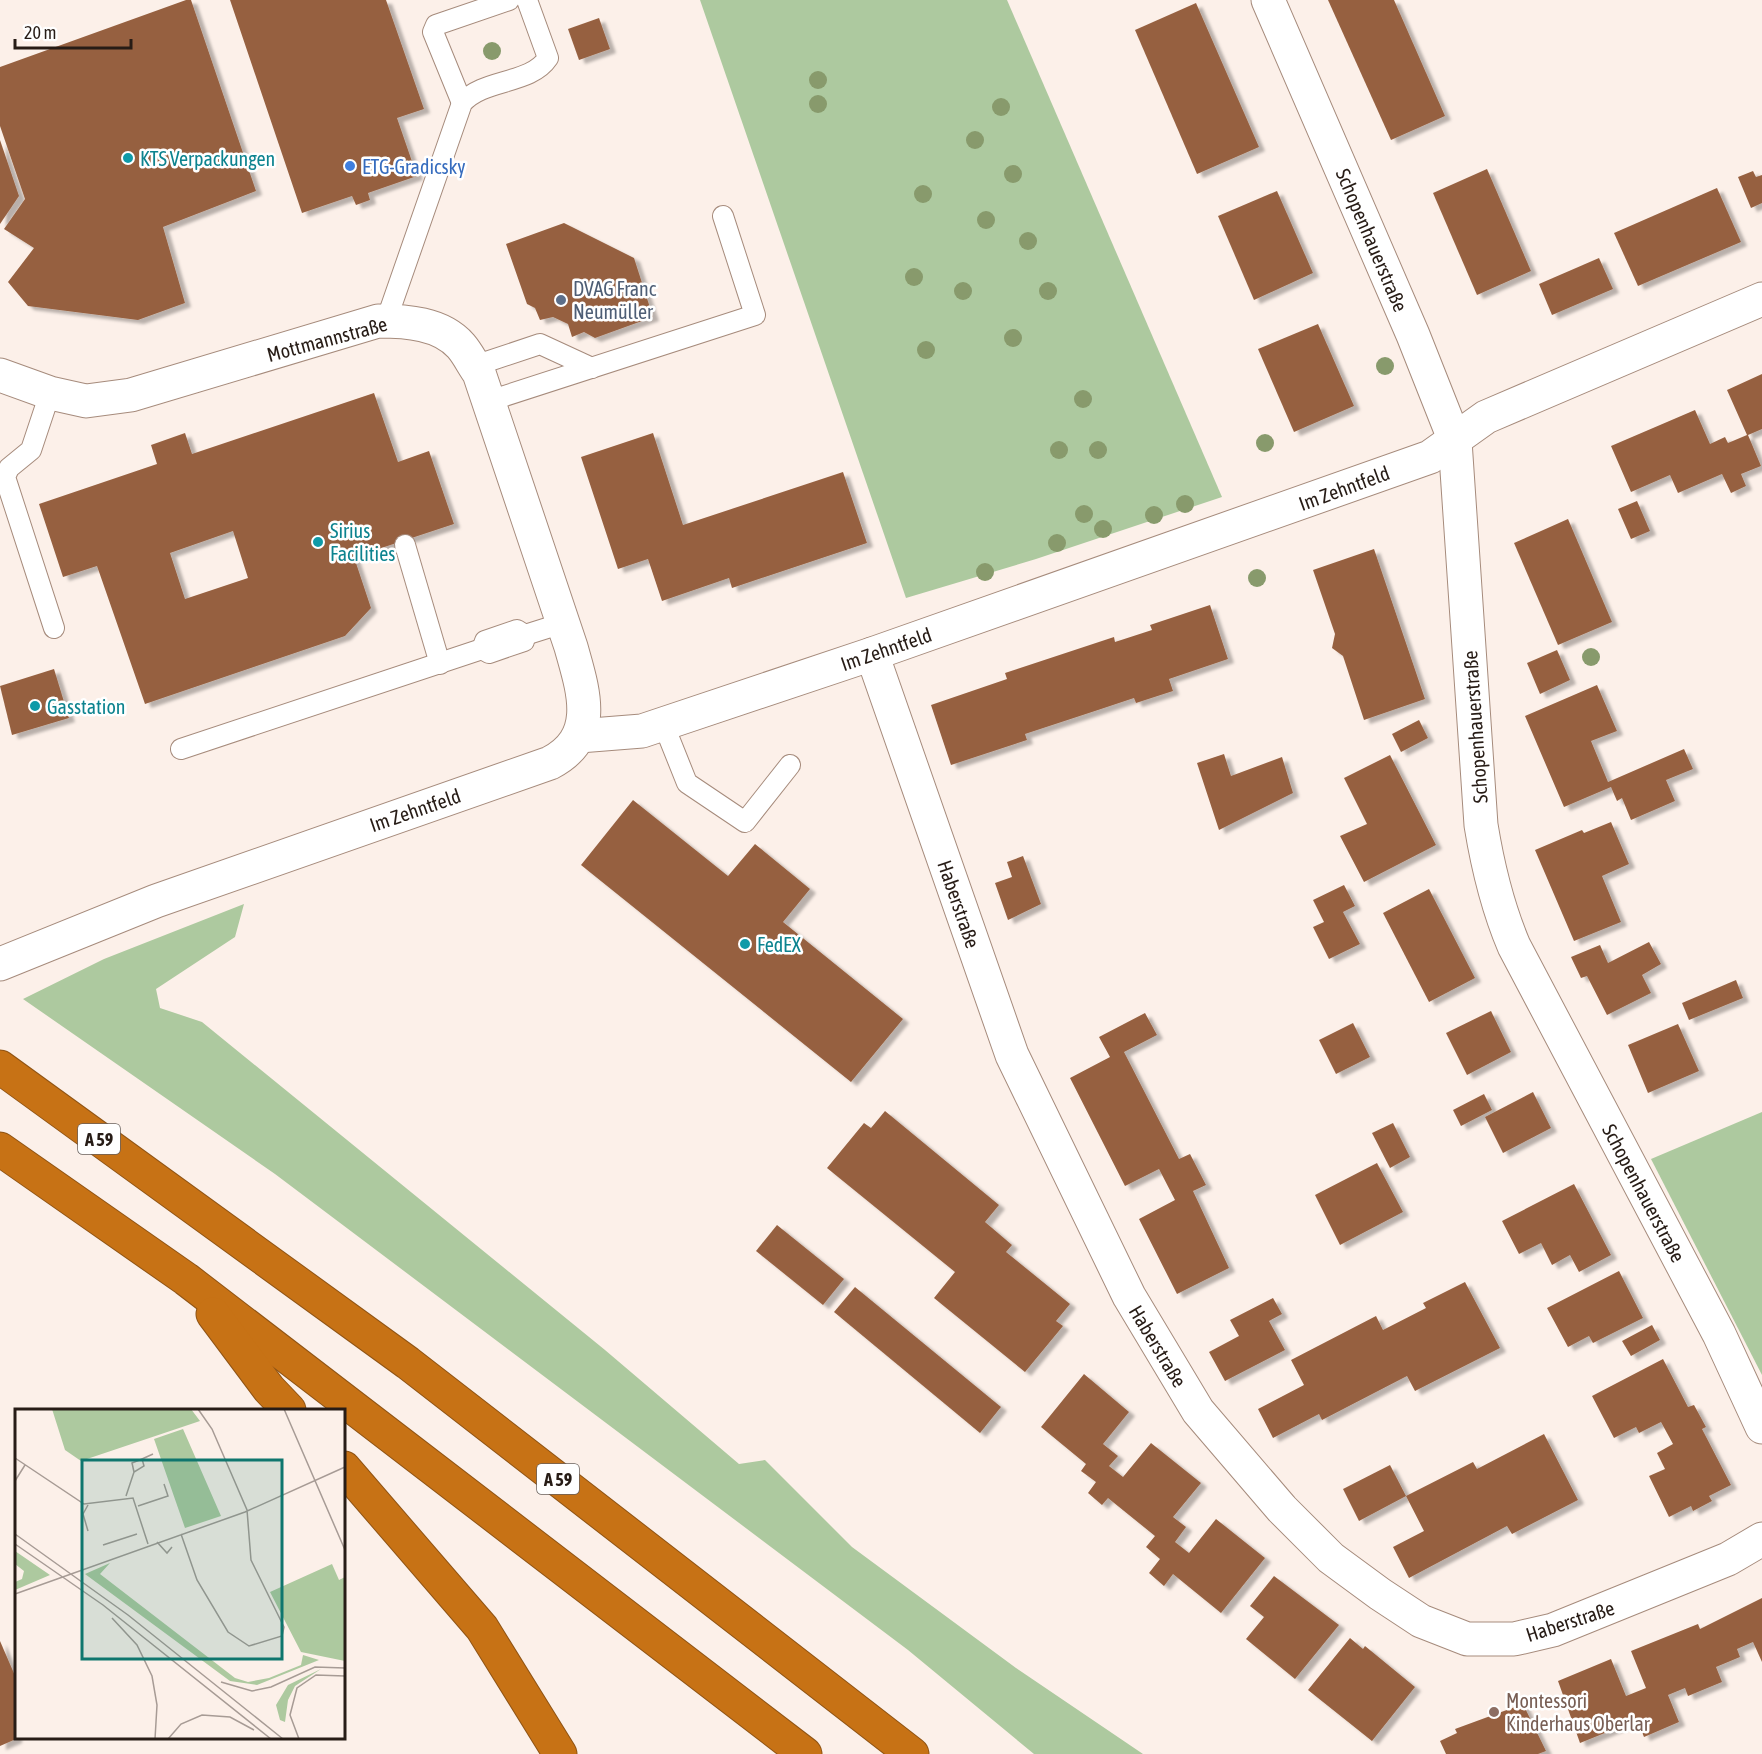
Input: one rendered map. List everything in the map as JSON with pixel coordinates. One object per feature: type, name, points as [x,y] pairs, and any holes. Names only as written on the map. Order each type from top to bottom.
[{"type":"highway","name":"A 59","points":[[0,1067],[408,1363],[912,1754]]},
{"type":"highway","points":[[0,1149],[186,1280],[805,1754]]},
{"type":"highway","points":[[186,1280],[269,1389],[288,1409]]},
{"type":"highway","points":[[345,1469],[483,1628],[560,1754]]},
{"type":"street","name":"Schopenhauerstraße","points":[[1268,0],[1408,325],[1455,441],[1481,825],[1489,876],[1499,911],[1514,946],[1719,1334],[1762,1427]]},
{"type":"street","name":"Im Zehntfeld","points":[[15,958],[156,901],[550,763],[568,752],[579,736],[614,735],[642,730],[872,654],[1430,457],[1486,417],[1762,299]]},
{"type":"street","name":"Mottmannstraße","points":[[0,375],[50,393],[86,401],[131,395],[378,321],[405,320],[446,334],[461,346],[474,366],[489,401],[563,623],[582,687],[584,707],[579,736]]},
{"type":"street","name":"Haberstraße","points":[[872,654],[1012,1055],[1129,1296],[1198,1411],[1282,1509],[1332,1558],[1380,1594],[1421,1621],[1467,1639],[1514,1639],[1553,1630],[1728,1559],[1762,1539]]},
{"type":"lane","points":[[462,103],[433,32],[436,25],[509,0]]},
{"type":"lane","points":[[386,321],[462,103],[471,93],[541,69],[548,58],[528,0]]},
{"type":"lane","points":[[489,401],[755,315],[723,216]]},
{"type":"lane","points":[[474,366],[540,344],[592,368]]},
{"type":"lane","points":[[50,393],[31,450],[9,468],[5,477],[54,628]]},
{"type":"lane","points":[[405,545],[440,664]]},
{"type":"lane","points":[[180,749],[483,649],[485,641],[517,630],[525,635],[563,623]]},
{"type":"lane","points":[[663,723],[687,783],[745,822],[790,765]]},
{"type":"green space","points":[[700,0],[1007,0],[1222,497],[1036,559],[906,598]]},
{"type":"green space","points":[[244,904],[235,937],[156,989],[160,1008],[202,1022],[605,1350],[739,1464],[765,1460],[852,1547],[1016,1668],[1143,1754],[1034,1754],[908,1650],[275,1174],[23,999],[104,959]]},
{"type":"green space","points":[[1762,1112],[1762,1375],[1651,1159]]},
{"type":"building","name":"KTS Verpackungen","points":[[191,0],[256,191],[163,227],[185,303],[138,320],[28,306],[8,282],[34,248],[4,229],[25,199],[0,126],[0,67]]},
{"type":"building","points":[[230,0],[386,0],[424,109],[397,118],[417,176],[368,193],[370,200],[356,205],[352,196],[302,213]]},
{"type":"building","points":[[1328,0],[1394,0],[1445,116],[1391,140]]},
{"type":"building","points":[[1196,3],[1259,147],[1197,174],[1135,30]]},
{"type":"building","points":[[599,18],[610,49],[579,60],[568,29]]},
{"type":"building","points":[[0,140],[19,196],[0,224]]},
{"type":"building","points":[[1487,169],[1531,271],[1477,295],[1433,193]]},
{"type":"building","points":[[1753,171],[1756,177],[1762,175],[1762,203],[1751,208],[1738,177]]},
{"type":"building","points":[[1717,188],[1741,242],[1638,286],[1614,233]]},
{"type":"building","points":[[1277,191],[1313,273],[1254,300],[1218,216]]},
{"type":"building","points":[[564,223],[634,258],[653,317],[595,338],[584,332],[572,337],[568,324],[553,317],[540,320],[535,308],[527,304],[506,244]]},
{"type":"building","points":[[1599,258],[1613,289],[1552,315],[1539,284]]},
{"type":"building","points":[[1318,324],[1354,406],[1294,432],[1258,349]]},
{"type":"building","points":[[1762,374],[1762,429],[1748,435],[1761,466],[1741,474],[1746,486],[1731,493],[1722,474],[1678,493],[1670,475],[1631,492],[1611,446],[1695,410],[1710,444],[1725,437],[1728,443],[1747,435],[1727,390]]},
{"type":"building","name":"Sirius Facilities","points":[[374,393],[398,462],[429,451],[454,524],[354,557],[371,608],[345,636],[145,704],[97,566],[63,577],[39,504],[157,464],[151,445],[185,433],[192,454]],"holes":[[[233,531],[248,578],[185,599],[170,553]]]},
{"type":"building","points":[[653,433],[683,525],[843,472],[867,543],[732,588],[729,578],[662,601],[648,559],[618,569],[581,457]]},
{"type":"building","points":[[1637,501],[1650,531],[1631,539],[1618,509]]},
{"type":"building","points":[[1568,519],[1612,622],[1558,645],[1514,543]]},
{"type":"building","points":[[1374,549],[1425,699],[1364,720],[1343,656],[1332,648],[1335,634],[1313,570]]},
{"type":"building","points":[[1210,605],[1228,659],[1169,679],[1173,691],[1136,703],[1134,698],[1025,734],[1027,740],[951,765],[931,705],[1007,679],[1005,673],[1114,637],[1115,642],[1152,630],[1150,625]]},
{"type":"building","points":[[1557,650],[1570,680],[1540,694],[1527,663]]},
{"type":"building","name":"Gasstation","points":[[54,669],[69,718],[12,735],[0,686]]},
{"type":"building","points":[[1597,685],[1617,731],[1591,741],[1608,782],[1684,749],[1693,769],[1666,780],[1675,801],[1631,820],[1622,798],[1617,801],[1611,787],[1564,807],[1525,716]]},
{"type":"building","points":[[1419,720],[1428,738],[1401,752],[1392,734]]},
{"type":"building","points":[[1224,754],[1231,776],[1282,757],[1293,793],[1219,830],[1197,763]]},
{"type":"building","points":[[1390,755],[1436,845],[1364,882],[1340,836],[1367,824],[1344,778]]},
{"type":"building","name":"FedEX","points":[[633,800],[728,876],[755,844],[810,889],[783,922],[903,1019],[851,1082],[581,865]]},
{"type":"building","points":[[1611,822],[1629,864],[1602,876],[1621,922],[1574,941],[1535,850],[1582,830],[1584,833]]},
{"type":"building","points":[[1023,856],[1041,904],[1008,920],[995,883],[1012,877],[1007,862]]},
{"type":"building","points":[[1344,885],[1355,906],[1343,912],[1360,944],[1329,959],[1313,927],[1324,922],[1313,900]]},
{"type":"building","points":[[1429,889],[1475,978],[1429,1002],[1383,913]]},
{"type":"building","points":[[1649,942],[1661,964],[1642,975],[1651,993],[1607,1015],[1587,976],[1581,978],[1571,957],[1600,945],[1608,963]]},
{"type":"building","points":[[1736,980],[1743,998],[1689,1020],[1682,1003]]},
{"type":"building","points":[[1491,1011],[1511,1052],[1467,1075],[1446,1033]]},
{"type":"building","points":[[1145,1013],[1157,1035],[1124,1052],[1179,1159],[1190,1154],[1206,1185],[1193,1191],[1229,1268],[1177,1294],[1139,1219],[1175,1200],[1159,1169],[1125,1186],[1070,1078],[1110,1057],[1099,1037]]},
{"type":"building","points":[[1353,1023],[1370,1057],[1336,1074],[1319,1040]]},
{"type":"building","points":[[1678,1024],[1699,1071],[1648,1093],[1628,1045]]},
{"type":"building","points":[[1533,1092],[1551,1128],[1503,1153],[1485,1117]]},
{"type":"building","points":[[1484,1094],[1492,1110],[1461,1126],[1453,1110]]},
{"type":"building","points":[[885,1111],[999,1205],[985,1222],[1012,1245],[1006,1252],[1070,1304],[1056,1321],[1063,1326],[1025,1372],[934,1298],[955,1272],[827,1168],[864,1123],[871,1128]]},
{"type":"building","points":[[1393,1123],[1410,1157],[1390,1168],[1372,1133]]},
{"type":"building","points":[[1377,1163],[1403,1212],[1340,1245],[1315,1195]]},
{"type":"building","points":[[1574,1184],[1611,1255],[1579,1272],[1570,1255],[1552,1265],[1541,1243],[1519,1254],[1502,1221]]},
{"type":"building","points":[[777,1225],[844,1279],[823,1305],[756,1251]]},
{"type":"building","points":[[1619,1271],[1643,1318],[1593,1343],[1589,1336],[1568,1347],[1547,1308]]},
{"type":"building","points":[[1465,1282],[1500,1348],[1415,1391],[1407,1376],[1322,1420],[1319,1414],[1273,1438],[1258,1409],[1304,1385],[1291,1360],[1376,1316],[1383,1330],[1426,1308],[1423,1303]]},
{"type":"building","points":[[855,1287],[1001,1407],[980,1433],[834,1312]]},
{"type":"building","points":[[1273,1298],[1282,1314],[1269,1321],[1285,1350],[1225,1381],[1209,1352],[1239,1336],[1230,1320]]},
{"type":"building","points":[[1652,1325],[1660,1340],[1631,1356],[1622,1341]]},
{"type":"building","points":[[1663,1359],[1688,1407],[1694,1405],[1706,1427],[1702,1429],[1731,1485],[1709,1496],[1712,1501],[1693,1511],[1691,1506],[1669,1517],[1649,1476],[1665,1469],[1657,1453],[1673,1444],[1661,1422],[1639,1433],[1636,1427],[1614,1438],[1592,1396]]},
{"type":"building","points":[[1084,1374],[1129,1412],[1103,1444],[1118,1456],[1109,1466],[1123,1477],[1151,1443],[1201,1483],[1173,1517],[1186,1527],[1175,1542],[1189,1553],[1216,1519],[1265,1558],[1221,1613],[1173,1574],[1164,1586],[1149,1573],[1160,1559],[1146,1547],[1155,1536],[1108,1498],[1102,1505],[1088,1493],[1096,1482],[1081,1471],[1086,1464],[1041,1427]]},
{"type":"building","points":[[1544,1434],[1578,1500],[1512,1534],[1507,1526],[1409,1578],[1393,1547],[1424,1531],[1406,1496],[1473,1462],[1477,1469]]},
{"type":"building","points":[[1390,1465],[1406,1496],[1359,1521],[1343,1489]]},
{"type":"building","points":[[1274,1576],[1339,1625],[1295,1679],[1246,1639],[1264,1617],[1250,1606]]},
{"type":"building","points":[[1762,1598],[1762,1662],[1753,1642],[1737,1649],[1740,1657],[1716,1667],[1722,1682],[1688,1696],[1685,1688],[1668,1695],[1679,1722],[1644,1737],[1637,1720],[1580,1743],[1558,1681],[1611,1659],[1626,1696],[1646,1688],[1631,1651],[1698,1624],[1700,1629]]},
{"type":"building","points":[[1350,1638],[1363,1649],[1365,1646],[1415,1687],[1372,1741],[1308,1690]]},
{"type":"building","points":[[0,1641],[15,1676],[16,1739],[0,1746]]},
{"type":"building","points":[[1523,1704],[1546,1751],[1538,1754],[1446,1754],[1440,1741],[1457,1733],[1455,1729]]},
{"type":"place","name":"KTS Verpackungen","points":[[128,158]]},
{"type":"place","name":"ETG-Gradicsky","points":[[350,166]]},
{"type":"place","name":"DVAG Franc Neumüller","points":[[561,300]]},
{"type":"place","name":"Sirius Facilities","points":[[318,542]]},
{"type":"place","name":"Gasstation","points":[[35,706]]},
{"type":"place","name":"FedEX","points":[[745,944]]},
{"type":"place","name":"Montessori Kinderhaus Oberlar","points":[[1494,1712]]}]
